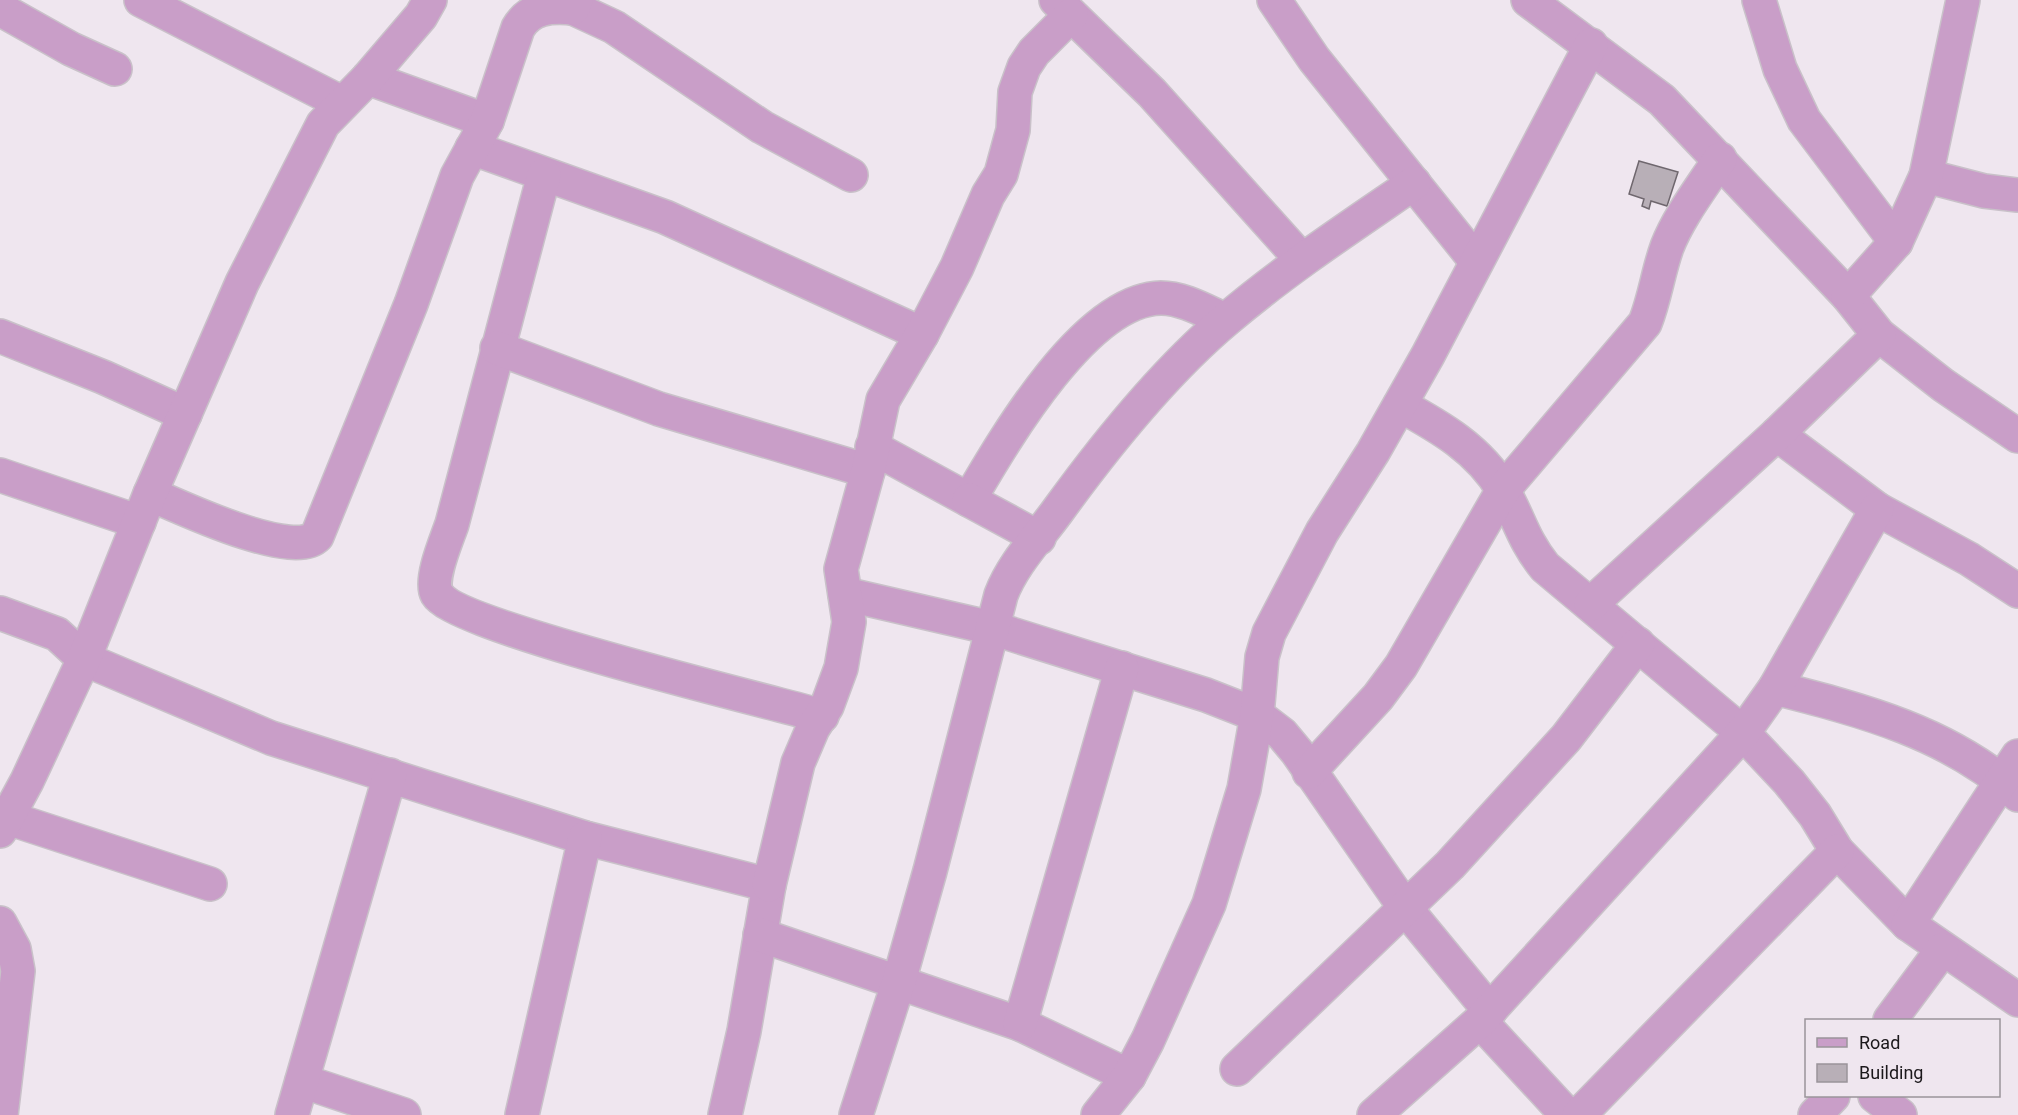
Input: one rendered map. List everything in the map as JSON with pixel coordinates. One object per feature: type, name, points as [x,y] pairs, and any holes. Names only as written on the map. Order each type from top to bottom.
[{"type":"street","points":[[141,0],[342,103]]},
{"type":"street","points":[[210,884],[4,824],[14,776],[84,659],[144,508],[242,283],[323,124],[368,78],[421,16],[430,0]]},
{"type":"street","points":[[1274,0],[1314,59],[1476,261]]},
{"type":"street","points":[[1528,0],[1662,100],[1848,297],[1879,335],[1960,397],[2018,436]]},
{"type":"street","points":[[1759,0],[1780,69],[1803,120],[1896,242]]},
{"type":"street","points":[[1848,297],[1896,242],[1926,176],[1963,0]]},
{"type":"street","points":[[0,475],[272,539],[308,541],[316,538],[407,314],[457,176],[479,134],[523,19],[532,11],[575,4],[614,27],[762,127],[851,175]]},
{"type":"street","points":[[725,1115],[744,1030],[768,885],[798,763],[813,728],[822,716],[841,668],[849,632],[841,569],[886,392],[922,334],[957,267],[988,195],[1001,174],[1010,150],[1013,104],[1024,67],[1064,7],[1152,93],[1302,260]]},
{"type":"street","points":[[0,9],[71,49],[115,69]]},
{"type":"street","points":[[1098,1115],[1129,1076],[1148,1040],[1209,904],[1244,789],[1257,715],[1262,657],[1269,633],[1322,532],[1400,405],[1591,45]]},
{"type":"street","points":[[368,78],[479,134],[544,175],[665,217],[922,334]]},
{"type":"street","points":[[1309,772],[1378,697],[1401,666],[1503,490],[1645,323],[1653,303],[1668,244],[1720,159]]},
{"type":"street","points":[[544,175],[434,587],[440,598],[472,616],[541,640],[822,716]]},
{"type":"street","points":[[1926,176],[1984,191],[2018,195]]},
{"type":"street","points":[[856,1115],[899,981],[992,628],[1005,585],[1017,564],[1079,482],[1147,399],[1225,320],[1302,260],[1414,183]]},
{"type":"street","points":[[969,500],[1030,403],[1077,345],[1117,312],[1137,303],[1161,298],[1185,302],[1225,320]]},
{"type":"street","points":[[1591,604],[1777,434],[1879,335]]},
{"type":"street","points":[[0,336],[103,377],[185,414]]},
{"type":"street","points":[[497,348],[651,406],[870,459],[969,500],[1038,538]]},
{"type":"street","points":[[1400,405],[1452,434],[1481,459],[1503,490],[1528,546],[1554,575],[1743,733],[1795,790],[1837,850],[1908,924],[1942,950],[2018,1000]]},
{"type":"street","points":[[1777,434],[1877,509],[1969,559],[2018,591]]},
{"type":"street","points":[[1374,1115],[1485,1016],[1743,733],[1775,688],[1877,509]]},
{"type":"street","points":[[845,594],[992,628],[1206,695],[1257,715],[1282,734],[1485,1016],[1567,1115]]},
{"type":"street","points":[[0,613],[57,634],[84,659],[271,738],[585,838],[768,885]]},
{"type":"street","points":[[1237,1069],[1406,909],[1566,738],[1638,644]]},
{"type":"street","points":[[1020,1024],[1122,668]]},
{"type":"street","points":[[1775,688],[1873,714],[1956,749],[2013,778],[1908,924]]},
{"type":"street","points":[[292,1115],[390,775]]},
{"type":"street","points":[[522,1115],[585,838]]},
{"type":"street","points":[[1579,1115],[1837,850]]},
{"type":"street","points":[[0,923],[11,942],[18,970],[1,1115]]},
{"type":"street","points":[[760,935],[1020,1024],[1129,1076]]},
{"type":"street","points":[[1891,1019],[1942,950]]},
{"type":"street","points":[[302,1081],[404,1115]]},
{"type":"street","points":[[1815,1115],[1831,1097]]},
{"type":"street","points":[[1878,1097],[1900,1115]]},
{"type":"building","points":[[1639,161],[1678,172],[1667,206],[1651,201],[1649,209],[1642,206],[1644,199],[1629,194]]}]
